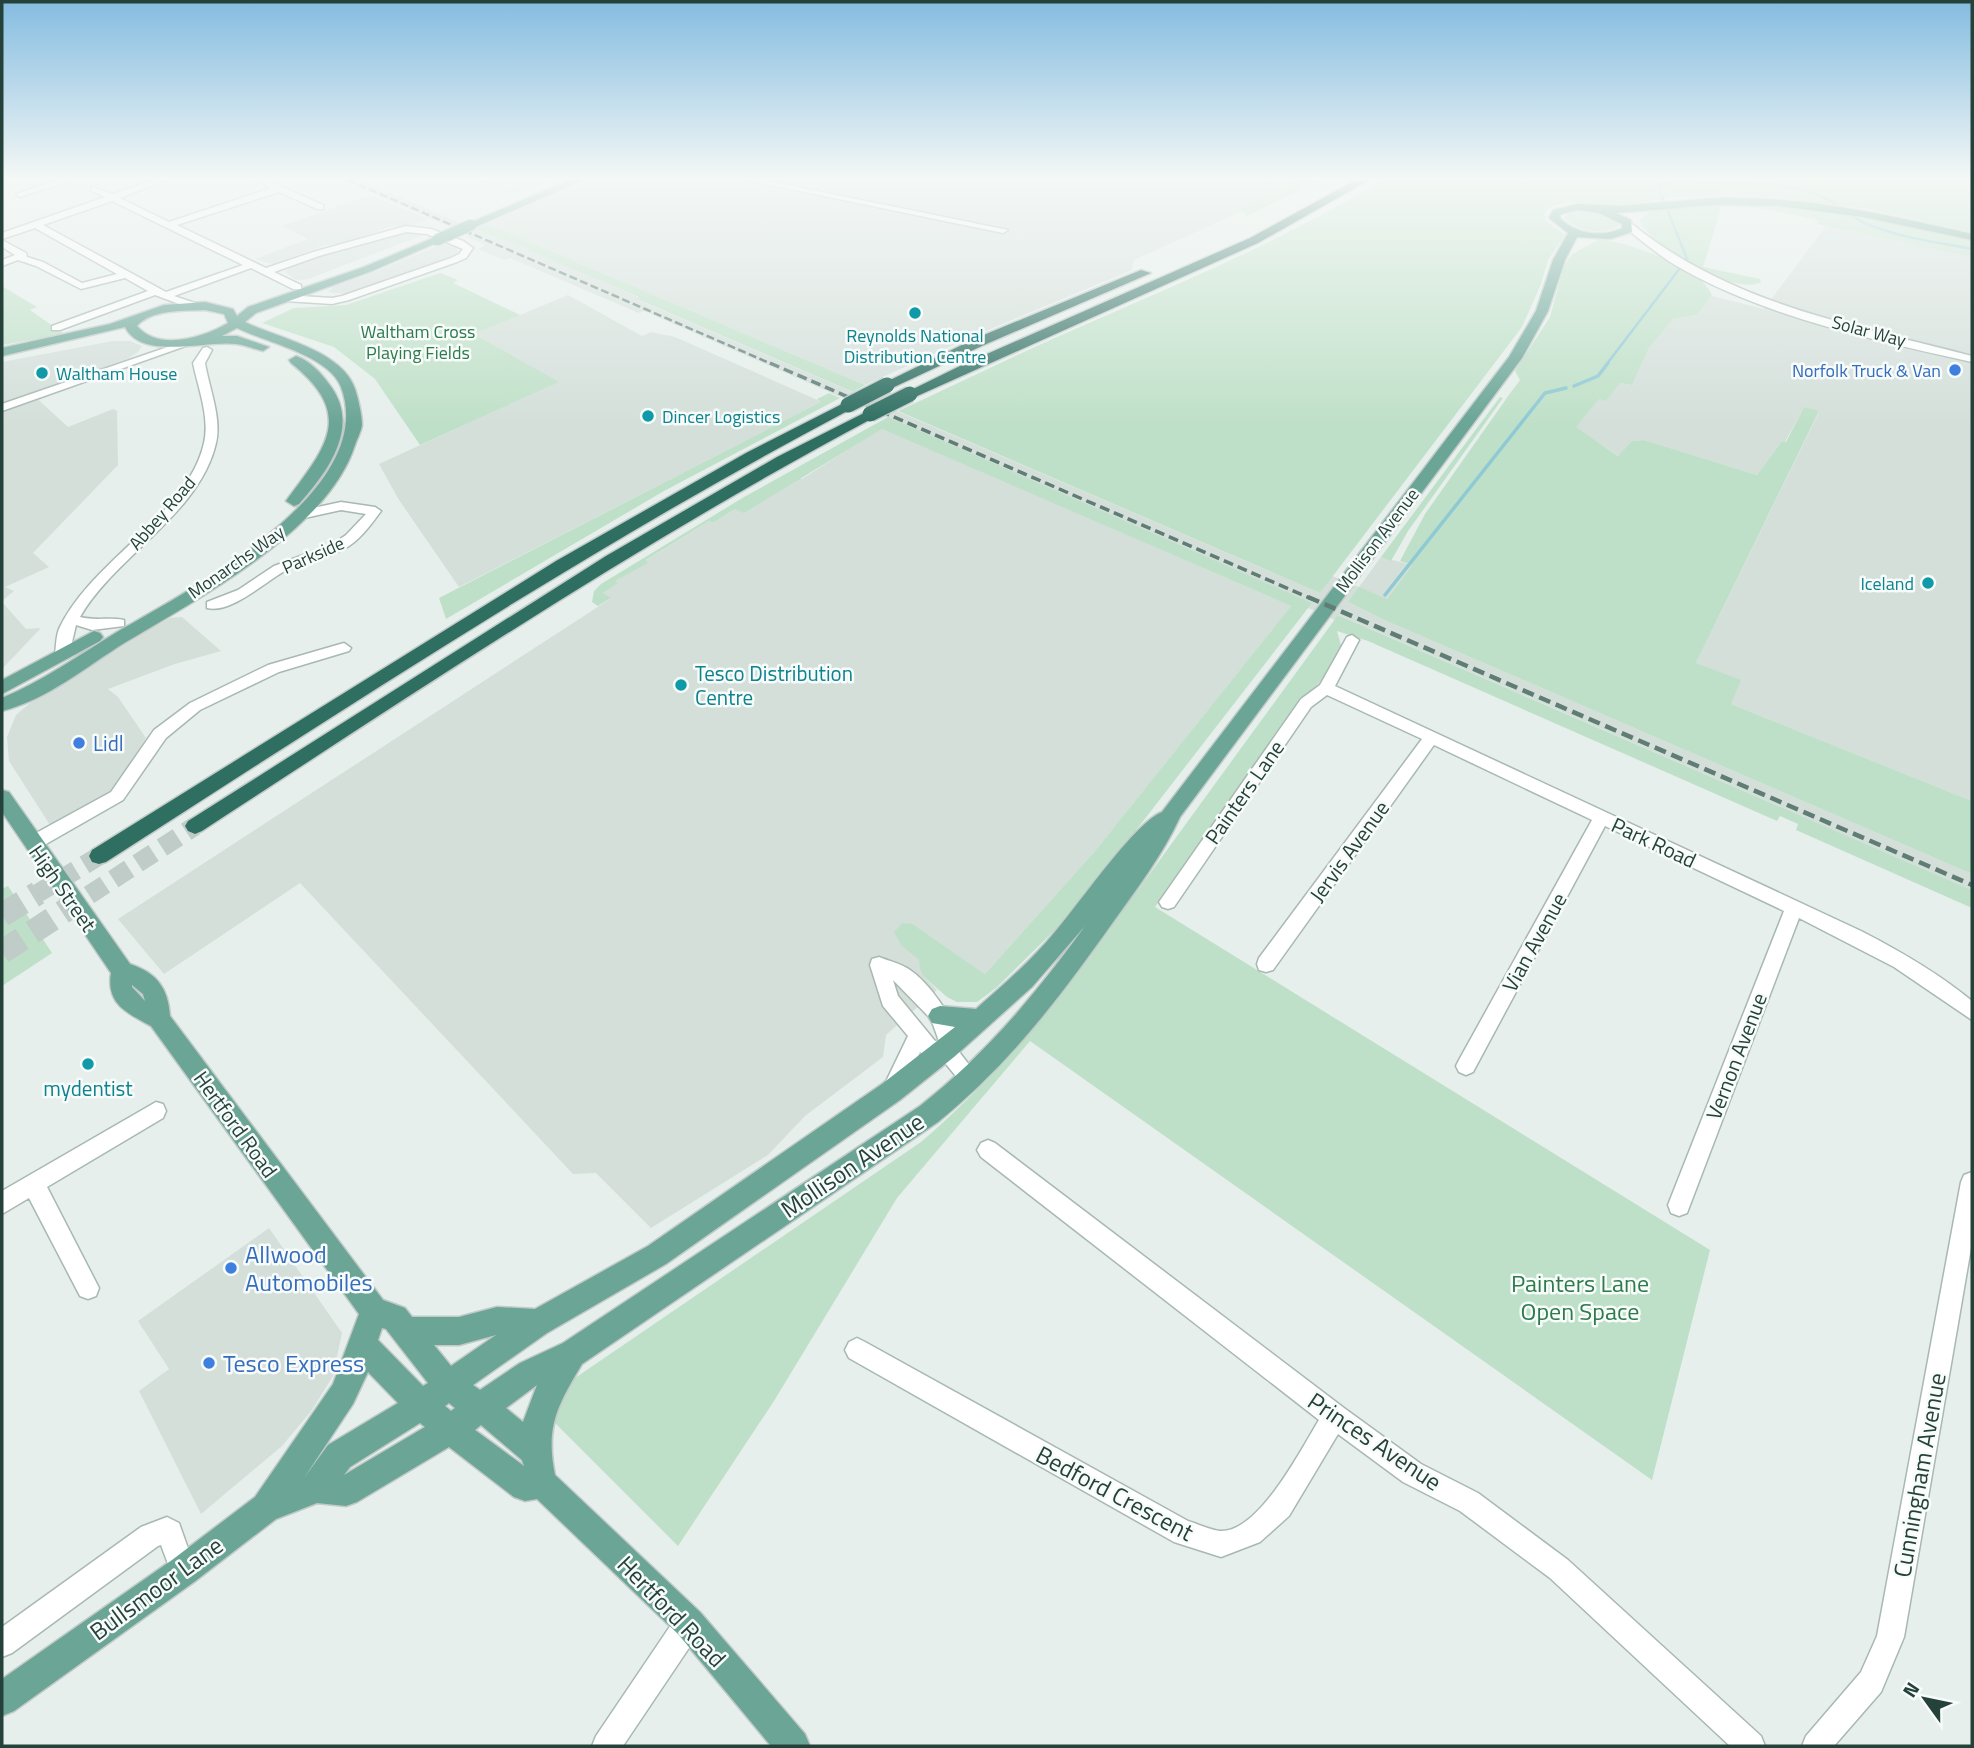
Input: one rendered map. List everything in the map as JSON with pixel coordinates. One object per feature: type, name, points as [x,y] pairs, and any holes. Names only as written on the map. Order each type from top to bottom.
[{"type":"highway","points":[[195,826],[596,568],[753,476],[870,414],[1004,349],[1206,262]]},
{"type":"highway","points":[[99,856],[598,542],[718,473],[887,385],[979,342],[1158,268]]},
{"type":"main road","points":[[2,352],[92,333],[164,309],[265,298],[368,262]]},
{"type":"main road","points":[[199,345],[252,310],[285,298],[320,293],[385,262]]},
{"type":"main road","name":"Mollison Avenue","points":[[449,1430],[530,1373],[572,1353],[929,1114],[971,1080],[1017,1033],[1051,991],[1158,843],[1172,813],[1515,358],[1542,311],[1559,262]]},
{"type":"main road","name":"Monarchs Way","points":[[2,702],[30,692],[203,587],[265,545],[300,515],[328,484],[344,461],[356,415],[347,384],[328,365],[302,349],[234,322],[229,312],[200,306]]},
{"type":"main road","points":[[137,318],[131,326],[144,338]]},
{"type":"main road","points":[[2,358],[102,338],[144,338]]},
{"type":"main road","name":"Monarchs Way","points":[[2,688],[119,623],[231,555],[270,525],[305,489],[325,461],[336,433],[334,400],[311,370],[292,358],[254,344],[226,339],[199,345],[166,344],[144,338]]},
{"type":"main road","name":"High Street","points":[[2,797],[102,943]]},
{"type":"main road","name":"Mollison Avenue","points":[[421,1405],[537,1323],[657,1255],[891,1092],[946,1050],[1024,980],[1061,941],[1145,836],[1172,813]]},
{"type":"main road","name":"Hertford Road","points":[[102,943],[123,972],[120,989],[134,1006],[159,1019],[374,1311],[395,1318],[449,1386],[481,1407],[536,1452]]},
{"type":"main road","points":[[940,1016],[981,1019]]},
{"type":"main road","points":[[266,1508],[343,1394],[364,1345],[374,1311]]},
{"type":"main road","points":[[407,1331],[459,1331],[497,1321],[537,1323]]},
{"type":"main road","points":[[364,1345],[391,1378],[449,1430],[525,1486],[542,1483],[536,1436],[546,1396],[572,1353]]},
{"type":"main road","points":[[317,1488],[339,1456],[421,1405]]},
{"type":"main road","name":"Bullsmoor Lane","points":[[2,1699],[183,1571],[266,1508],[317,1488],[346,1491],[449,1430]]},
{"type":"main road","name":"Hertford Road","points":[[542,1483],[689,1623],[793,1746]]},
{"type":"street","points":[[32,262],[76,287],[91,286],[126,274]]},
{"type":"street","points":[[103,262],[160,293],[200,306]]},
{"type":"street","points":[[244,262],[296,288]]},
{"type":"street","points":[[265,272],[298,262]]},
{"type":"street","points":[[320,293],[345,298],[449,262]]},
{"type":"street","name":"Solar Way","points":[[1677,262],[1725,287],[1972,359]]},
{"type":"street","points":[[56,328],[251,265]]},
{"type":"street","points":[[140,358],[150,346],[144,338]]},
{"type":"street","points":[[2,408],[140,358],[199,345]]},
{"type":"street","name":"Abbey Road","points":[[62,655],[65,630],[85,598],[189,487],[206,456],[211,426],[199,363],[199,345]]},
{"type":"street","name":"Parkside","points":[[328,484],[331,497],[341,506]]},
{"type":"street","name":"Parkside","points":[[212,605],[243,593],[279,569],[338,547],[358,532],[375,511],[341,506],[300,515]]},
{"type":"street","points":[[73,620],[92,625],[119,623]]},
{"type":"street","name":"Painters Lane","points":[[1168,902],[1306,703],[1326,688],[1352,640]]},
{"type":"street","points":[[33,843],[117,796],[128,784],[159,735],[195,706],[250,680],[325,651],[344,648]]},
{"type":"street","name":"Park Road","points":[[1326,688],[1896,957],[1948,992],[1972,1012]]},
{"type":"street","name":"Jervis Avenue","points":[[1266,964],[1432,737]]},
{"type":"street","name":"Vian Avenue","points":[[1466,1066],[1602,817]]},
{"type":"street","name":"Vernon Avenue","points":[[1679,1205],[1794,908]]},
{"type":"street","points":[[946,1050],[950,1037],[941,1026],[940,1016],[904,976],[879,965],[890,1000],[930,1049],[946,1050],[971,1080]]},
{"type":"street","points":[[891,1092],[918,1035]]},
{"type":"street","points":[[2,1203],[129,1130],[156,1111]]},
{"type":"street","name":"Princes Avenue","points":[[988,1150],[1335,1417],[1412,1473],[1469,1502],[1559,1569],[1751,1746]]},
{"type":"street","name":"Cunningham Avenue","points":[[1816,1746],[1871,1682],[1891,1637],[1972,1182]]},
{"type":"street","points":[[33,1183],[88,1288]]},
{"type":"street","name":"Bedford Crescent","points":[[857,1350],[1183,1533],[1221,1544],[1251,1533],[1280,1507],[1335,1417]]},
{"type":"street","points":[[2,1643],[150,1536],[161,1531],[170,1532],[183,1571]]},
{"type":"street","points":[[606,1746],[689,1623]]},
{"type":"shaded area","points":[[305,262],[354,262],[308,279],[296,280],[285,272],[289,267]]},
{"type":"shaded area","points":[[400,262],[436,262],[345,294],[328,292],[334,286]]},
{"type":"shaded area","points":[[518,262],[557,262],[640,298],[638,300],[1320,593],[1332,576],[1359,587],[1381,557],[1412,565],[1387,599],[1348,602],[1972,874],[1972,890],[1339,615],[1335,620],[1308,608],[1311,603],[651,314],[644,311],[639,313]]},
{"type":"shaded area","points":[[575,262],[1134,262],[1132,270],[964,340],[865,385]]},
{"type":"shaded area","points":[[1799,262],[1972,262],[1972,801],[1731,704],[1696,663],[1819,412],[1804,407],[1785,442],[1781,442],[1757,475],[1644,440],[1632,441],[1619,456],[1575,427],[1599,398],[1606,400],[1620,383],[1632,385],[1649,348],[1673,319],[1697,315],[1712,296],[1764,309]]},
{"type":"shaded area","points":[[568,295],[642,336],[651,332],[675,337],[822,402],[459,587],[399,500],[379,464],[558,382],[474,334]]},
{"type":"shaded area","points":[[113,341],[130,341],[142,346],[127,359],[32,394],[68,427],[113,409],[117,411],[118,465],[33,553],[49,567],[5,587],[14,591],[2,601],[2,362]]},
{"type":"shaded area","points":[[882,428],[1291,606],[1095,851],[985,974],[913,924],[901,945],[919,960],[924,977],[937,990],[886,1035],[883,1057],[805,1116],[768,1155],[651,1228],[596,1173],[573,1174],[300,883],[164,974],[118,919],[610,599],[603,593],[617,583],[614,581],[648,562],[645,561],[709,521],[713,523],[735,509],[799,478],[802,479]]},
{"type":"shaded area","points":[[2,602],[26,629],[41,628],[2,669]]},
{"type":"shaded area","points":[[182,617],[221,651],[175,664],[108,689],[118,697],[146,738],[112,791],[50,825],[9,761],[7,737],[16,715],[30,703],[149,630],[170,618]]},
{"type":"shaded area","points":[[269,1228],[342,1333],[333,1376],[312,1410],[282,1446],[201,1514],[139,1391],[169,1369],[138,1321]]},
{"type":"green space","points":[[555,262],[575,262],[865,385],[853,392],[637,299],[639,297]]},
{"type":"green space","points":[[1227,262],[1548,262],[1522,327],[1320,593],[898,411]]},
{"type":"green space","points":[[1567,262],[1669,262],[1695,276],[1712,296],[1697,315],[1673,319],[1649,348],[1632,385],[1620,383],[1606,401],[1599,399],[1576,427],[1618,456],[1632,441],[1644,440],[1757,475],[1781,442],[1786,442],[1804,407],[1819,411],[1696,663],[1741,680],[1731,704],[1972,801],[1972,874],[1348,602],[1359,587],[1387,599],[1412,565],[1400,561],[1425,514],[1520,380],[1515,371],[1550,317]]},
{"type":"green space","points":[[1687,262],[1705,262],[1703,267],[1760,279],[1761,282],[1749,285],[1733,282]]},
{"type":"green space","name":"Waltham Cross Playing Fields","points":[[440,273],[458,280],[453,283],[520,315],[474,334],[559,382],[420,445],[375,379],[334,347],[262,323],[294,308],[346,305]]},
{"type":"green space","points":[[2,286],[37,307],[30,310],[64,334],[2,345]]},
{"type":"green space","points":[[829,393],[840,398],[664,491],[446,619],[439,598],[821,402],[817,399]]},
{"type":"green space","points":[[1500,397],[1503,398],[1408,531],[1391,561],[1381,557]]},
{"type":"green space","points":[[888,417],[1312,603],[1072,913],[996,988],[977,1002],[957,1002],[947,997],[924,977],[919,960],[901,945],[894,932],[902,923],[913,924],[985,974],[1095,851],[1291,606],[882,429],[744,513],[735,509],[713,523],[709,521],[646,560],[648,563],[615,581],[618,583],[603,593],[611,598],[598,606],[592,602],[594,591],[601,584],[744,497]]},
{"type":"green space","name":"Painters Lane Open Space","points":[[1338,615],[1972,890],[1972,908],[1796,830],[1798,824],[1780,816],[1777,821],[1368,641],[1337,631],[1342,649],[1330,668],[1307,695],[1155,907],[1710,1250],[1652,1480],[1030,1041],[897,1198],[774,1401],[678,1546],[554,1422],[572,1380],[921,1142],[954,1112],[1015,1048],[1071,979]]},
{"type":"green space","points":[[8,886],[52,953],[2,986],[2,889]]},
{"type":"waterway","points":[[1606,365],[1685,262]]},
{"type":"waterway","points":[[1574,386],[1598,376],[1608,363]]},
{"type":"waterway","points":[[1385,595],[1545,393],[1566,388]]},
{"type":"tunnel","points":[[89,895],[195,826]]},
{"type":"tunnel","points":[[35,895],[99,856]]},
{"type":"tunnel","points":[[2,915],[38,893]]},
{"type":"tunnel","points":[[2,952],[92,893]]},
{"type":"railway","points":[[536,262],[774,365]]},
{"type":"railway","points":[[770,363],[1312,599]]},
{"type":"railway","points":[[1308,597],[1972,885]]},
{"type":"place","name":"Reynolds National Distribution Centre","points":[[915,313]]},
{"type":"place","name":"Norfolk Truck & Van","points":[[1955,370]]},
{"type":"place","name":"Waltham House","points":[[42,373]]},
{"type":"place","name":"Dincer Logistics","points":[[648,416]]},
{"type":"place","name":"Iceland","points":[[1928,583]]},
{"type":"place","name":"Tesco Distribution Centre","points":[[681,685]]},
{"type":"place","name":"Lidl","points":[[79,743]]},
{"type":"place","name":"mydentist","points":[[88,1064]]},
{"type":"place","name":"Allwood Automobiles","points":[[231,1268]]},
{"type":"place","name":"Tesco Express","points":[[209,1363]]}]
